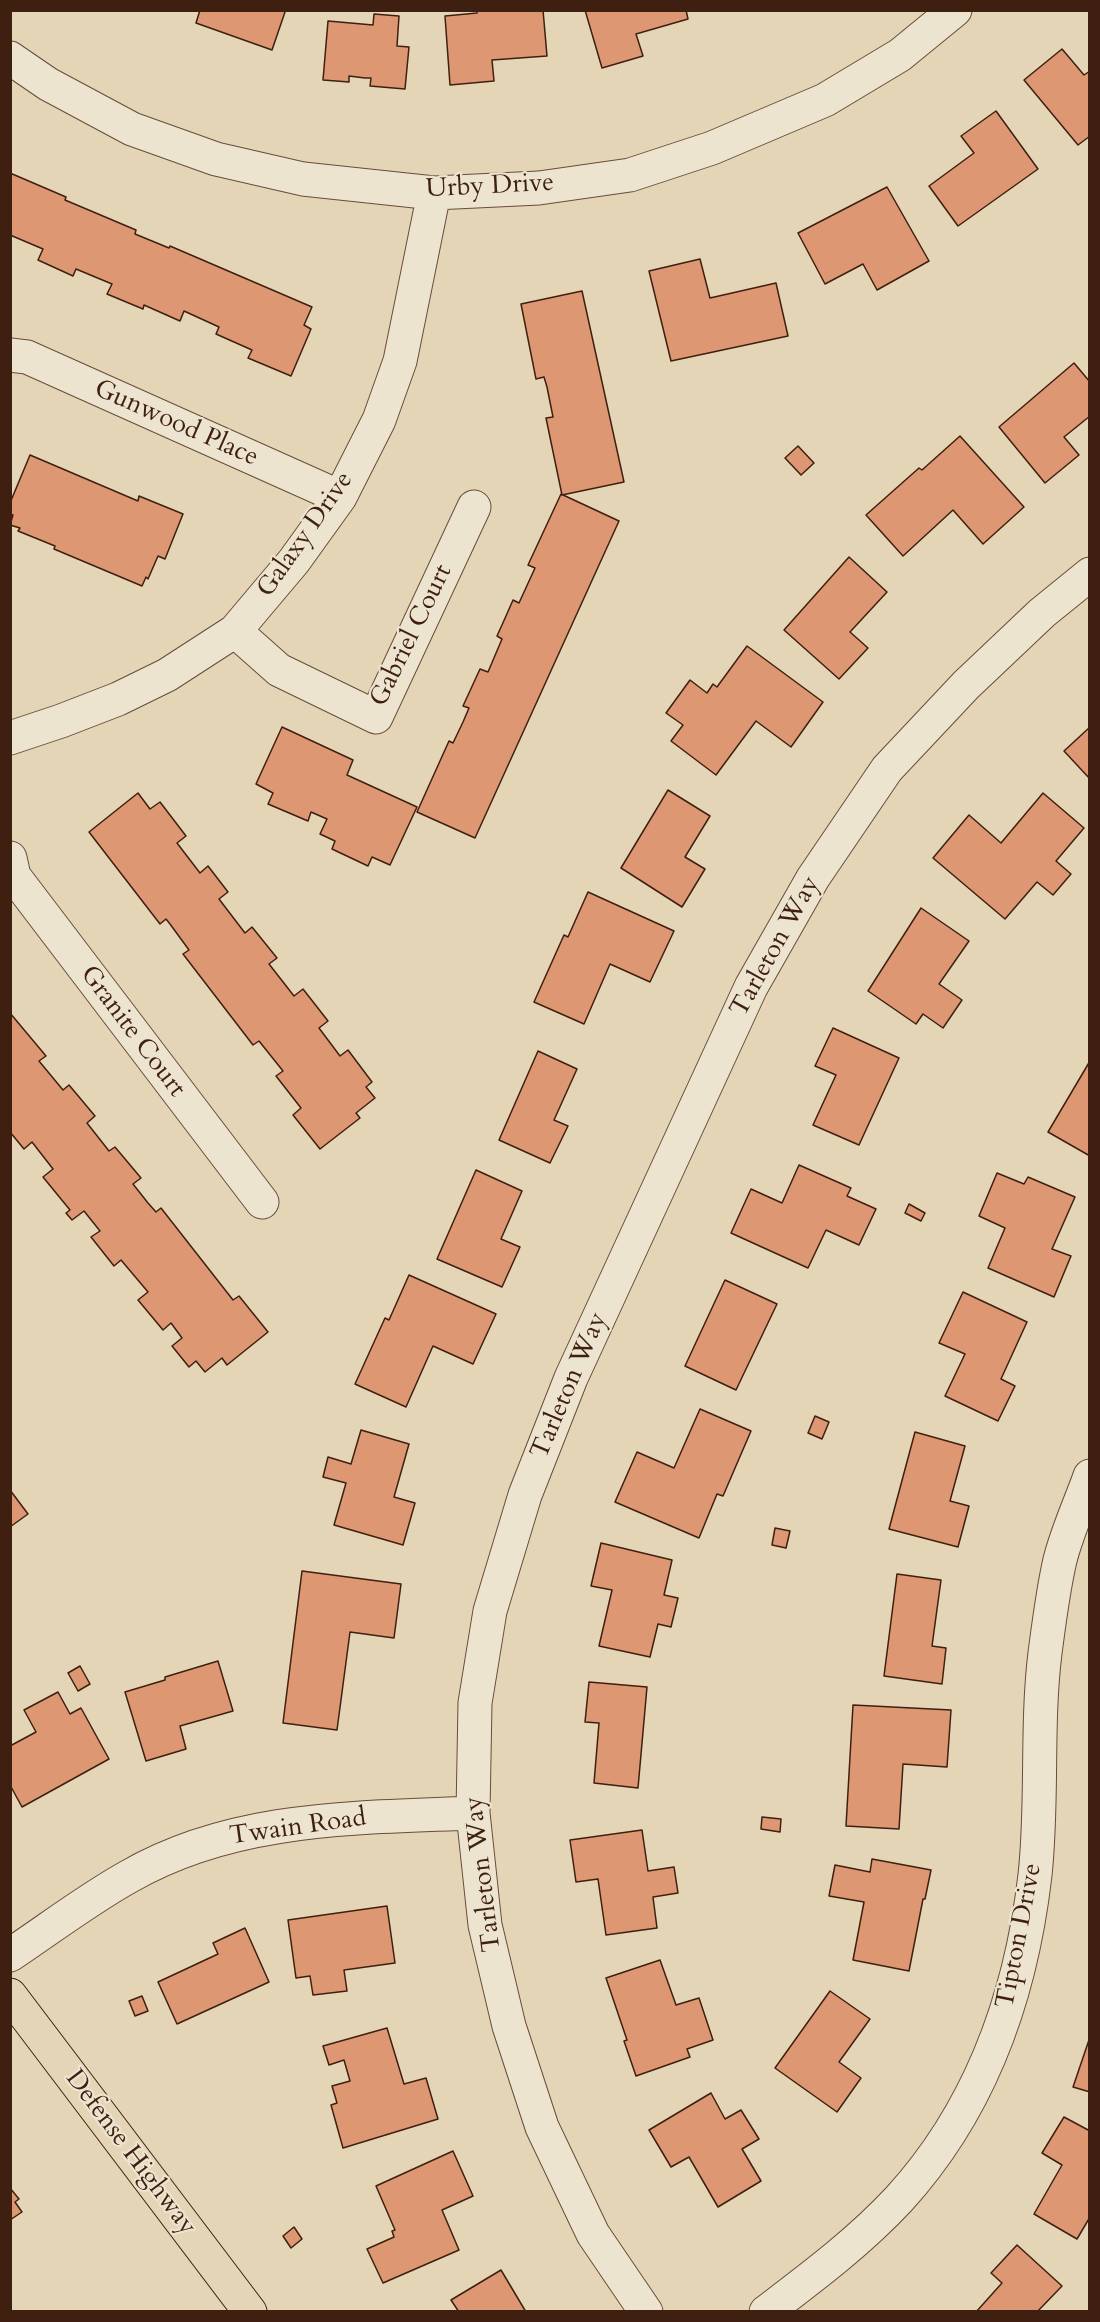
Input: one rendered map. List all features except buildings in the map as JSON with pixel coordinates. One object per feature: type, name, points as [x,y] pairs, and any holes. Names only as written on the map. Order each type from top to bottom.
[{"type":"main road","name":"Defense Highway","points":[[10,1995],[250,2312]]},
{"type":"street","name":"Urby Drive","points":[[10,58],[48,84],[132,129],[216,159],[303,179],[434,193],[539,188],[630,175],[712,148],[825,100],[900,55],[955,10]]},
{"type":"street","name":"Galaxy Drive","points":[[10,738],[61,722],[118,699],[167,675],[235,631],[294,561],[340,497],[379,420],[400,361],[434,193]]},
{"type":"street","name":"Gunwood Place","points":[[10,355],[27,357],[340,497]]},
{"type":"street","name":"Gabriel Court","points":[[235,631],[279,670],[376,717],[474,507]]},
{"type":"street","name":"Tarleton Way","points":[[646,2312],[593,2234],[542,2127],[509,2026],[485,1926],[473,1813],[476,1703],[488,1622],[525,1495],[571,1378],[751,987],[813,878],[887,769],[966,685],[1042,613],[1089,574]]},
{"type":"street","name":"Granite Court","points":[[10,858],[14,876],[262,1202]]},
{"type":"street","name":"Tipton Drive","points":[[766,2312],[836,2258],[899,2199],[948,2136],[985,2070],[1011,2001],[1025,1936],[1035,1874],[1045,1655],[1060,1560],[1089,1476]]},
{"type":"street","name":"Twain Road","points":[[10,1955],[128,1876],[192,1847],[260,1828],[324,1820],[473,1813]]}]
